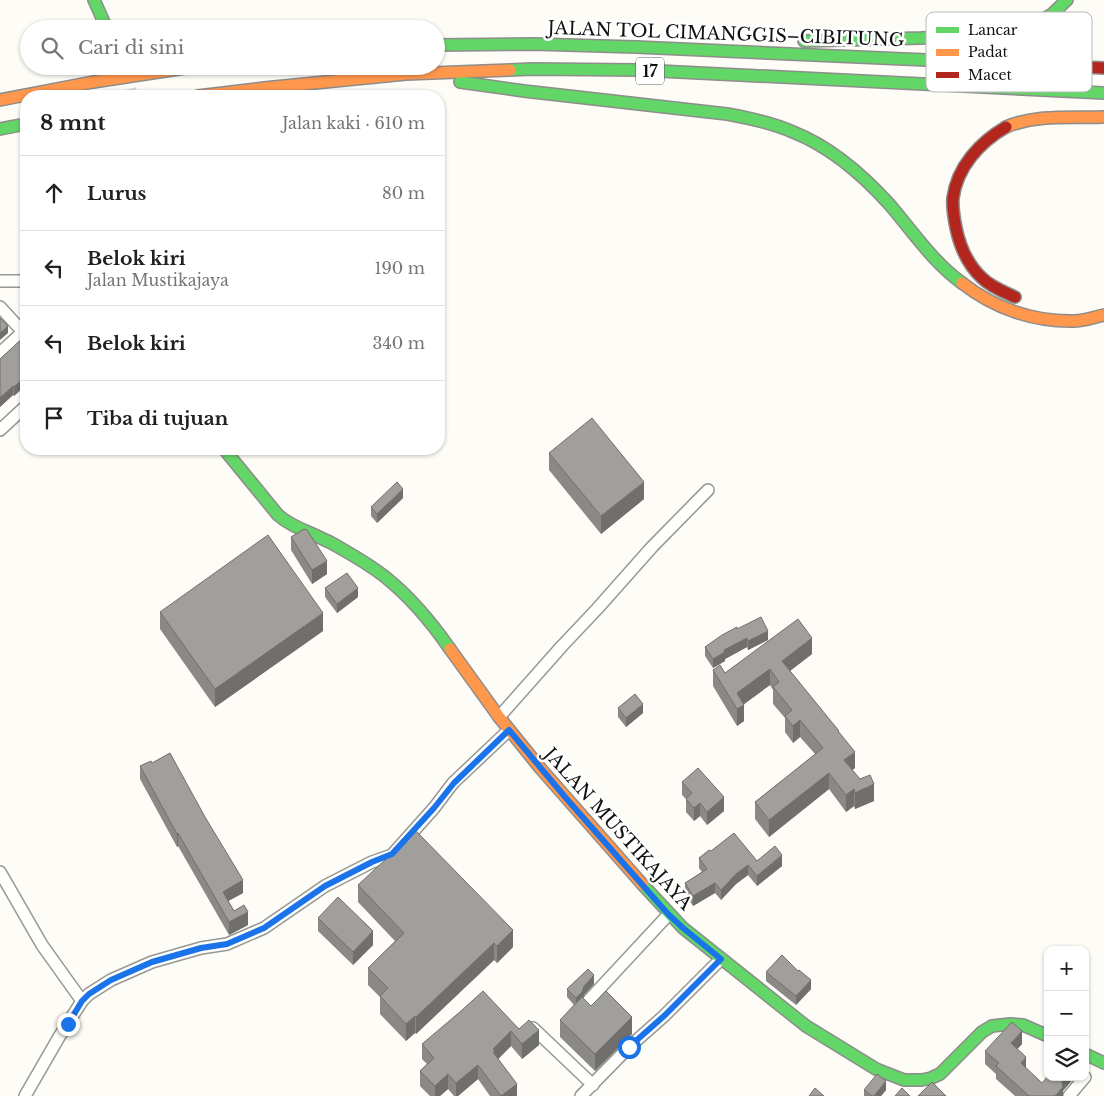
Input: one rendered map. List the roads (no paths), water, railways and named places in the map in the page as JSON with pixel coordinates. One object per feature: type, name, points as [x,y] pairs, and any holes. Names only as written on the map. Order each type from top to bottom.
[{"type":"main road","points":[[94,0],[103,20]]},
{"type":"main road","points":[[1054,12],[1067,0]]},
{"type":"main road","points":[[636,47],[926,38]]},
{"type":"main road","name":"JALAN TOL CIMANGGIS–CIBITUNG","points":[[445,46],[534,44],[636,47],[926,60]]},
{"type":"main road","name":"17","points":[[445,72],[532,69],[639,70],[926,84]]},
{"type":"main road","points":[[52,90],[139,75]]},
{"type":"main road","name":"17","points":[[248,90],[396,75]]},
{"type":"main road","points":[[413,75],[524,91],[726,114],[758,120],[790,130],[814,142],[866,181],[888,203],[933,257],[952,276],[971,290],[1016,313],[1044,319],[1074,321],[1104,315]]},
{"type":"main road","name":"17","points":[[1084,92],[1104,93]]},
{"type":"main road","points":[[0,100],[20,96]]},
{"type":"main road","points":[[1022,300],[1000,290],[982,278],[967,259],[958,240],[954,214],[954,195],[962,170],[973,153],[988,137],[1008,126],[1031,120],[1104,117]]},
{"type":"main road","points":[[0,129],[20,125]]},
{"type":"main road","name":"JALAN MUSTIKAJAYA","points":[[229,455],[278,515],[286,522],[352,554],[384,576],[409,599],[442,637],[499,718],[565,797],[668,914],[721,959],[806,1026],[876,1069],[904,1080],[922,1080],[940,1074],[982,1032],[992,1026],[1023,1025],[1044,1034]]},
{"type":"main road","points":[[1089,1056],[1104,1063]]},
{"type":"street","points":[[0,281],[20,281]]},
{"type":"street","points":[[0,307],[20,326]]},
{"type":"street","points":[[0,353],[20,334]]},
{"type":"street","points":[[0,430],[20,412]]},
{"type":"street","points":[[499,718],[652,547],[708,490]]},
{"type":"street","points":[[25,1096],[59,1037],[82,1001],[89,994],[111,980],[152,962],[201,948],[227,944],[264,928],[325,886],[392,854],[454,783],[509,730]]},
{"type":"street","points":[[0,872],[42,945],[82,1001]]},
{"type":"street","points":[[589,1000],[668,914]]},
{"type":"street","points":[[581,1096],[721,959]]},
{"type":"street","points":[[533,1028],[593,1085]]},
{"type":"street","points":[[1070,1096],[1081,1081]]},
{"type":"tunnel","points":[[124,75],[128,90]]}]
